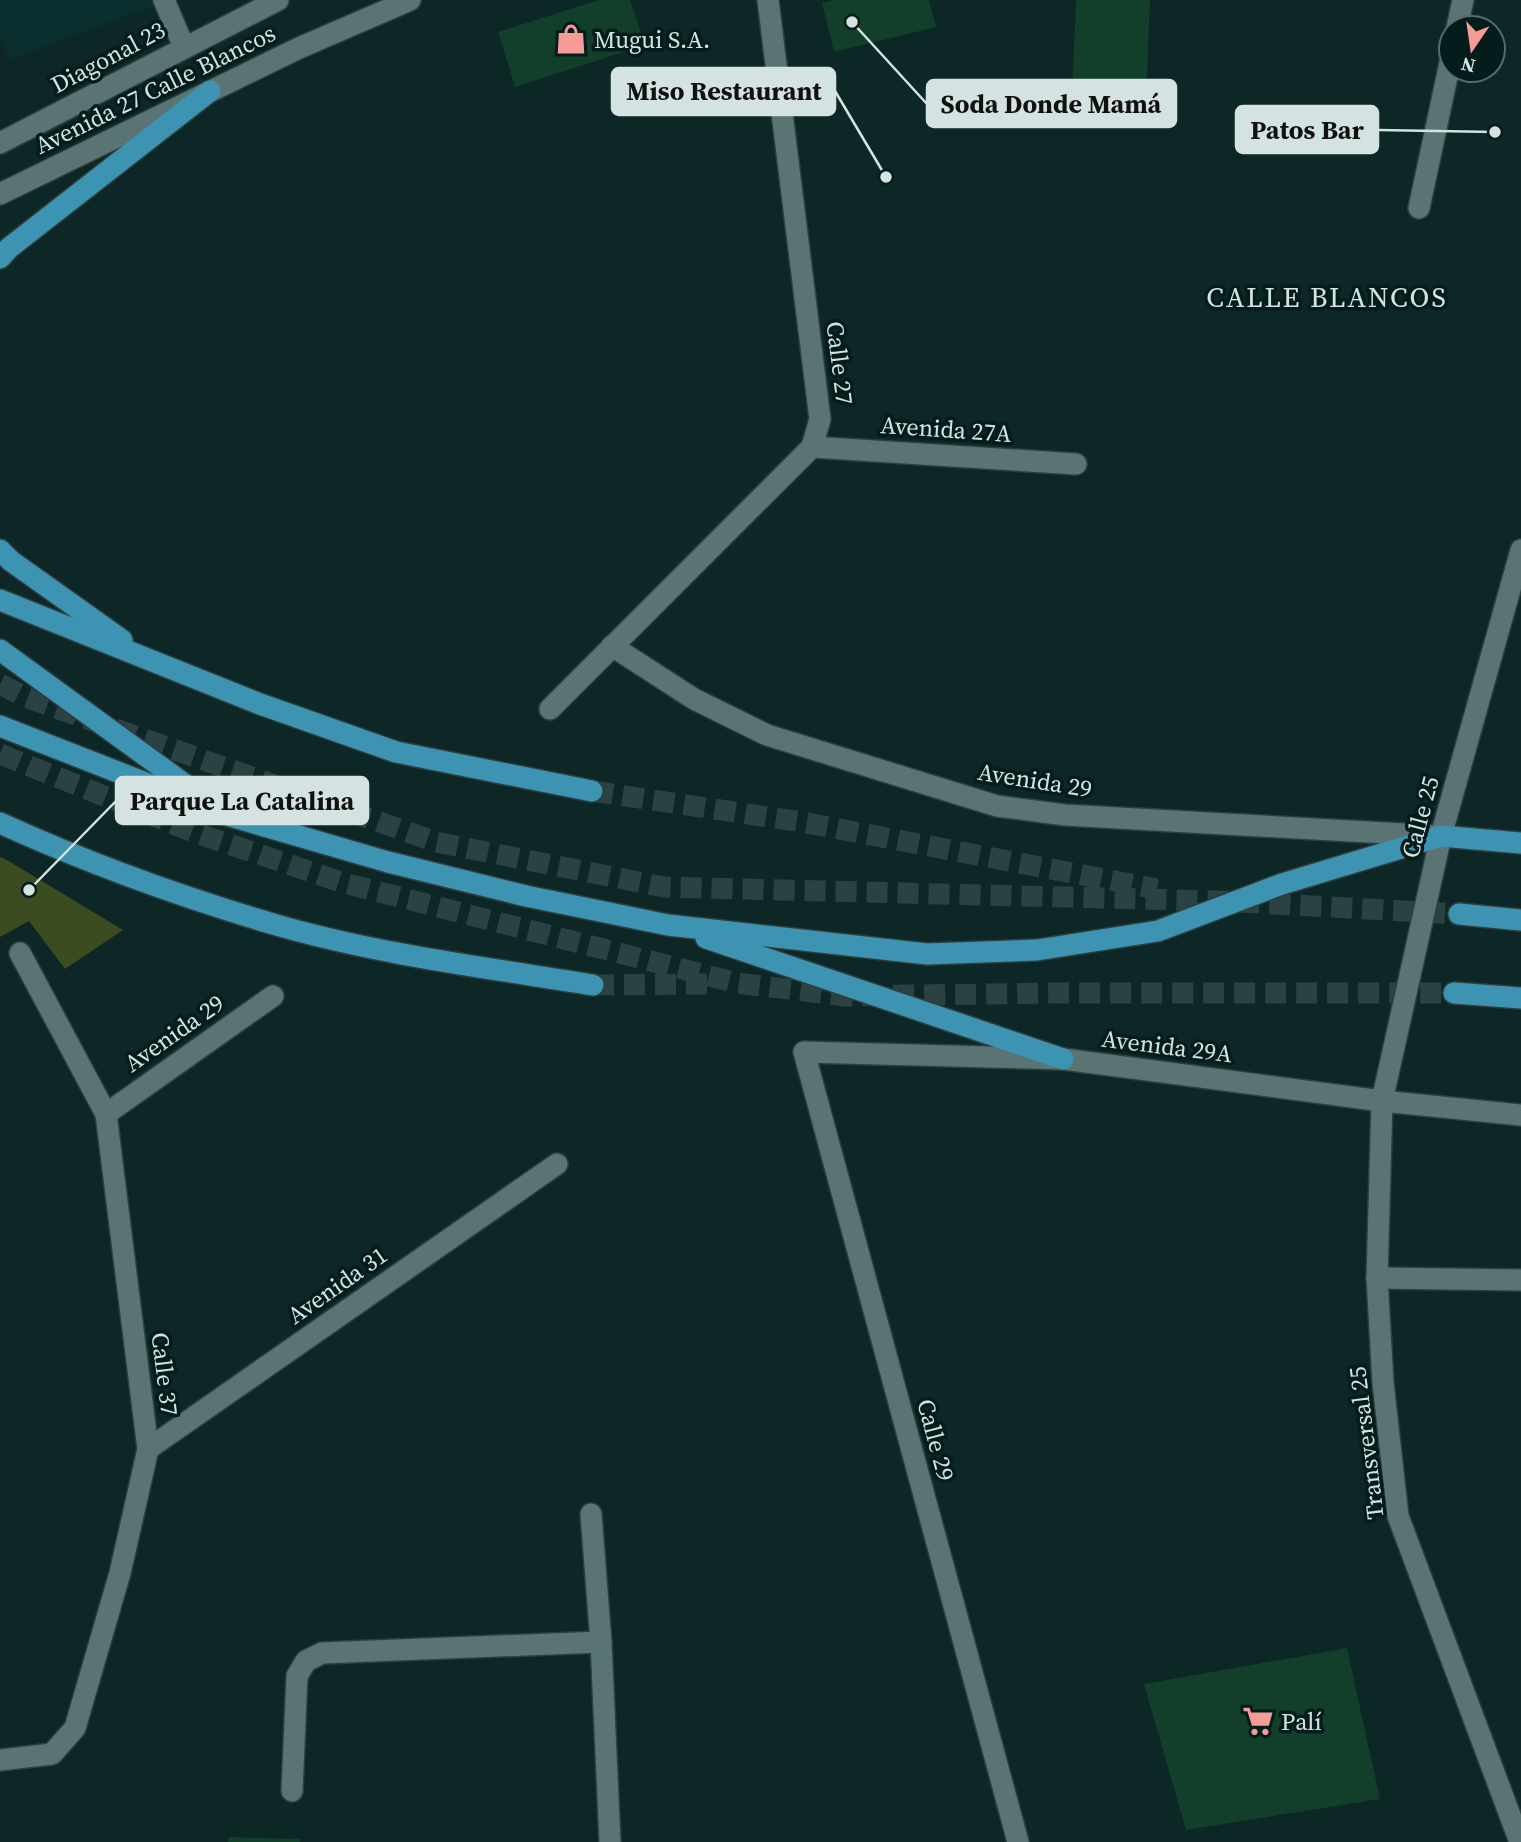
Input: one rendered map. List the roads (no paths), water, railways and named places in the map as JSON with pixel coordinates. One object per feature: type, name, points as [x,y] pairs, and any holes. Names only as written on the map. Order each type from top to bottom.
[{"type":"highway","points":[[0,258],[9,248],[210,91]]},
{"type":"highway","points":[[0,550],[10,561],[150,660]]},
{"type":"highway","points":[[0,600],[260,704],[396,752],[592,791]]},
{"type":"highway","points":[[0,650],[230,816]]},
{"type":"highway","points":[[0,726],[230,816],[388,862],[526,896],[668,925],[927,954],[1037,950],[1158,931],[1282,884],[1441,836],[1521,843]]},
{"type":"highway","points":[[0,823],[149,884],[282,926],[413,956],[593,985]]},
{"type":"highway","points":[[1459,914],[1521,920]]},
{"type":"highway","points":[[668,925],[1063,1059]]},
{"type":"highway","points":[[1454,993],[1521,998]]},
{"type":"street","points":[[164,0],[184,47]]},
{"type":"street","name":"Diagonal 23","points":[[0,143],[278,0]]},
{"type":"street","name":"Avenida 27 Calle Blancos","points":[[0,194],[210,91],[410,0]]},
{"type":"street","name":"Calle 27","points":[[768,0],[820,419],[812,447]]},
{"type":"street","points":[[1419,208],[1445,84]]},
{"type":"street","points":[[550,709],[812,447]]},
{"type":"street","name":"Avenida 27A","points":[[812,447],[1076,464]]},
{"type":"street","name":"Calle 25","points":[[1382,1101],[1441,836],[1521,550]]},
{"type":"street","name":"Avenida 29","points":[[612,646],[694,699],[766,735],[998,806],[1065,815],[1441,836]]},
{"type":"street","name":"Calle 37","points":[[0,1760],[51,1754],[75,1728],[120,1573],[148,1449],[106,1114],[20,953]]},
{"type":"street","name":"Avenida 29","points":[[106,1114],[273,996]]},
{"type":"street","name":"Avenida 29A","points":[[804,1052],[1063,1059],[1382,1101],[1521,1115]]},
{"type":"street","name":"Calle 29","points":[[804,1052],[1018,1842]]},
{"type":"street","name":"Transversal 25","points":[[1382,1101],[1377,1278],[1383,1384],[1398,1516],[1520,1842]]},
{"type":"street","name":"Avenida 31","points":[[148,1449],[557,1164]]},
{"type":"street","points":[[1377,1278],[1521,1280]]},
{"type":"street","points":[[591,1514],[601,1642],[610,1842]]},
{"type":"street","points":[[292,1791],[297,1676],[306,1661],[322,1653],[601,1642]]},
{"type":"tunnel","points":[[0,684],[25,697],[436,842],[664,887],[1221,901],[1459,914]]},
{"type":"tunnel","points":[[0,754],[193,832],[344,883],[737,983],[845,996],[1454,993]]},
{"type":"tunnel","points":[[592,791],[802,822],[1157,889]]},
{"type":"tunnel","points":[[593,985],[710,984]]},
{"type":"place","name":"Soda Donde Mamá","points":[[852,22]]},
{"type":"place","name":"Mugui S.A.","points":[[571,39]]},
{"type":"place","name":"Patos Bar","points":[[1495,132]]},
{"type":"place","name":"Miso Restaurant","points":[[886,177]]},
{"type":"place","name":"Parque La Catalina","points":[[29,890]]},
{"type":"place","name":"Palí","points":[[1258,1721]]},
{"type":"district","name":"CALLE BLANCOS","points":[[1327,297]]}]
